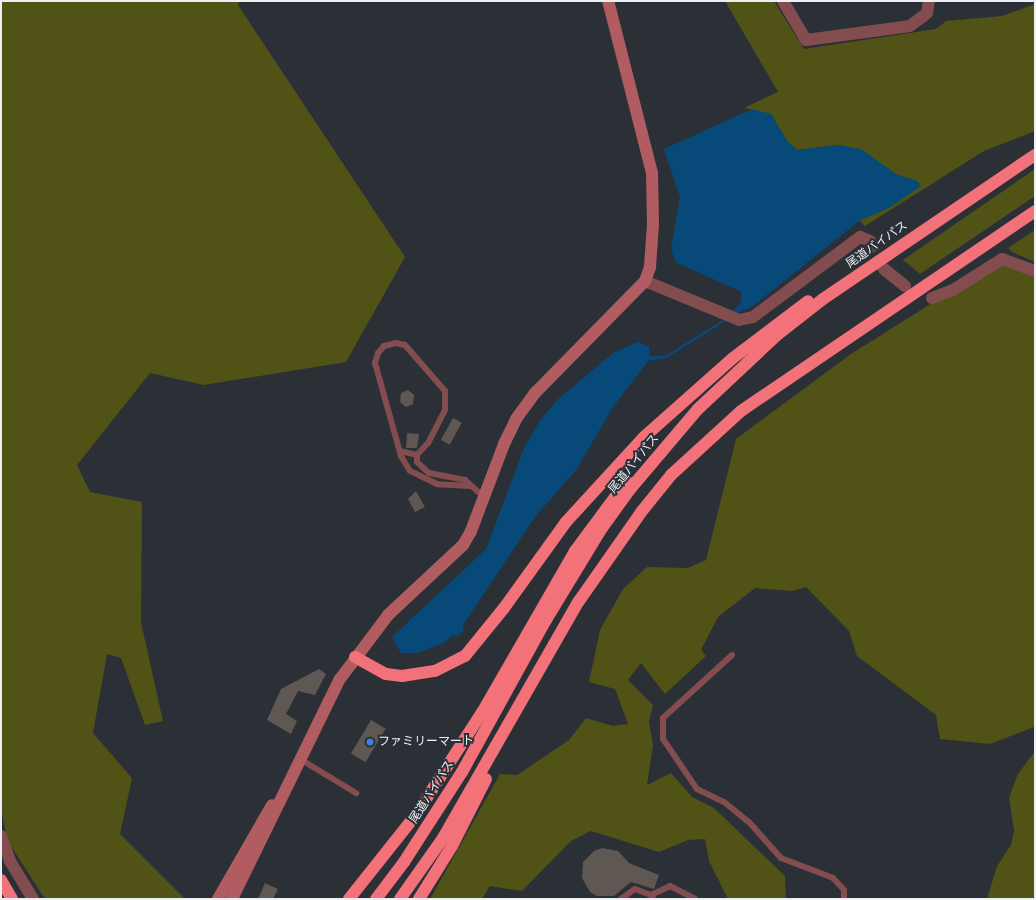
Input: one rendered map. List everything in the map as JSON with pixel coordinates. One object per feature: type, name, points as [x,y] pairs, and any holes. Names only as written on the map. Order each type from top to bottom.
[{"type":"highway","name":"尾道バイパス","points":[[376,899],[408,856],[462,772],[546,620],[602,528],[631,488],[698,409],[777,335],[823,299],[1035,155]]},
{"type":"highway","points":[[355,657],[386,674],[402,676],[435,672],[465,656],[504,608],[566,522],[644,437],[687,397],[818,294],[932,218],[984,189]]},
{"type":"highway","points":[[400,899],[447,831],[579,601],[642,511],[704,442],[782,381],[1035,211]]},
{"type":"highway","points":[[349,899],[415,816],[475,724],[575,551],[600,515],[659,446],[698,409]]},
{"type":"highway","points":[[419,899],[452,846],[552,647]]},
{"type":"highway","points":[[1,880],[12,899]]},
{"type":"street","points":[[218,899],[289,777],[325,704],[355,657],[388,615],[463,545],[484,497],[504,444],[516,419],[535,393],[645,281],[650,267],[653,224],[652,173],[608,1]]},
{"type":"street","points":[[783,1],[806,40],[910,26],[927,13],[929,1]]},
{"type":"street","points":[[645,281],[740,320],[752,317],[860,237],[870,241]]},
{"type":"street","points":[[932,298],[954,290],[1002,259],[1035,271]]},
{"type":"street","points":[[884,269],[905,286]]},
{"type":"street","points":[[232,899],[270,827],[289,777]]},
{"type":"street","points":[[1,836],[10,861],[33,899]]},
{"type":"lane","points":[[471,486],[426,482],[410,471],[400,451],[375,363],[378,353],[384,346],[396,343],[405,345],[445,392],[445,410],[428,443],[417,455],[417,462],[429,473],[465,480],[484,497]]},
{"type":"lane","points":[[400,451],[417,455]]},
{"type":"lane","points":[[732,655],[663,718],[663,739],[697,789],[724,802],[749,822],[781,858],[833,878],[844,890],[844,899]]},
{"type":"lane","points":[[299,758],[356,793]]},
{"type":"lane","points":[[621,899],[635,889],[653,898],[670,886],[695,899]]},
{"type":"shaded area","points":[[1,1],[239,1],[238,5],[405,257],[346,362],[204,385],[150,373],[77,465],[90,492],[142,502],[141,622],[163,721],[145,725],[121,658],[107,654],[93,733],[132,778],[120,834],[185,899],[45,899],[7,840],[1,807]]},
{"type":"shaded area","points":[[725,1],[774,1],[804,49],[936,29],[946,21],[1002,16],[1035,4],[1035,131],[984,151],[865,226],[858,219],[838,145],[797,150],[787,141],[771,114],[744,108],[778,92]]},
{"type":"shaded area","points":[[1035,169],[1035,196],[920,274],[903,260]]},
{"type":"shaded area","points":[[1035,230],[1035,262],[1012,252],[1008,248]]},
{"type":"shaded area","points":[[1005,263],[1035,274],[1035,742],[1034,727],[990,744],[940,739],[936,715],[857,656],[849,631],[806,587],[792,591],[755,588],[718,617],[701,650],[706,656],[665,694],[641,663],[628,680],[653,705],[649,722],[653,745],[647,785],[671,773],[692,797],[714,808],[785,876],[786,899],[728,899],[709,861],[705,839],[688,840],[659,852],[591,831],[571,841],[522,891],[490,886],[482,899],[430,899],[500,774],[517,775],[569,740],[586,718],[613,726],[628,724],[615,689],[589,682],[600,630],[623,589],[647,567],[688,568],[706,560],[736,439],[851,354],[932,303]]},
{"type":"shaded area","points":[[1035,751],[1035,899],[987,899],[997,866],[1011,845],[1014,831],[1009,797],[1018,774]]},
{"type":"water","points":[[752,109],[771,114],[787,141],[797,150],[838,145],[861,149],[896,174],[917,181],[921,186],[889,208],[859,221],[753,306],[735,314],[731,312],[740,304],[742,292],[675,262],[671,248],[680,197],[664,149]]},
{"type":"water","points":[[723,320],[726,321],[666,358],[648,361],[613,407],[576,470],[535,517],[463,625],[464,630],[459,636],[453,635],[444,643],[417,653],[401,653],[392,637],[486,549],[524,448],[541,419],[557,400],[613,353],[637,342],[649,346],[650,356],[665,356]]},
{"type":"building","points":[[408,390],[414,395],[413,404],[406,407],[400,402],[401,393]]},
{"type":"building","points":[[453,418],[462,423],[450,445],[441,440]]},
{"type":"building","points":[[407,433],[419,434],[417,448],[406,448]]},
{"type":"building","points":[[416,491],[425,507],[415,512],[408,499]]},
{"type":"building","points":[[319,669],[326,674],[315,695],[298,691],[286,714],[297,721],[291,734],[267,720],[281,689]]},
{"type":"building","name":"ファミリーマート","points":[[371,720],[386,729],[365,762],[351,753]]},
{"type":"building","points":[[602,848],[618,851],[629,863],[659,875],[654,889],[631,882],[614,896],[597,896],[590,892],[582,878],[583,862],[594,851]]},
{"type":"building","points":[[265,883],[278,889],[273,899],[258,899]]},
{"type":"tunnel","points":[[870,241],[883,269]]},
{"type":"place","name":"ファミリーマート","points":[[370,742]]}]
